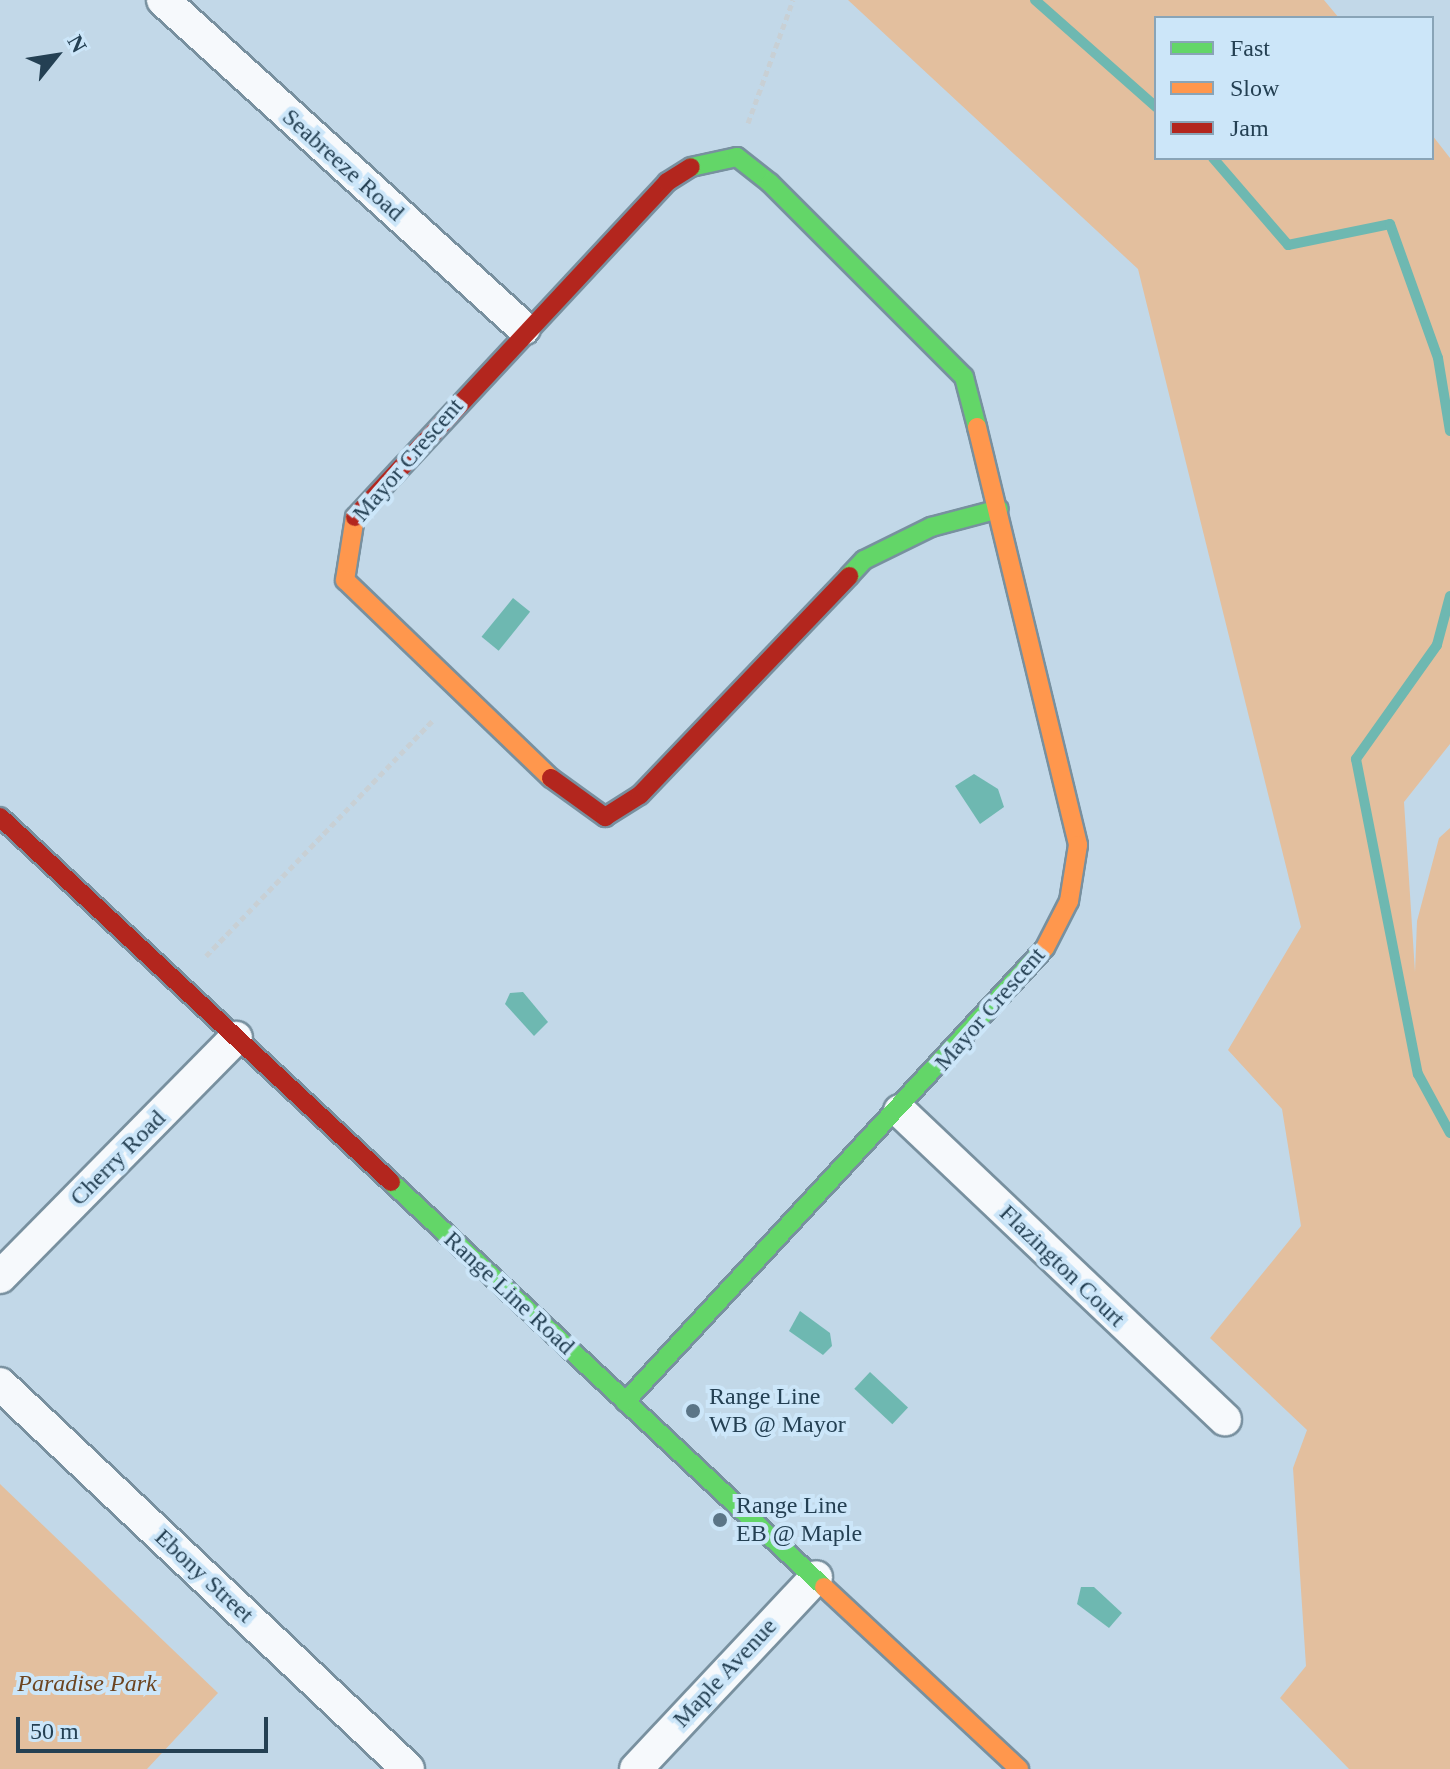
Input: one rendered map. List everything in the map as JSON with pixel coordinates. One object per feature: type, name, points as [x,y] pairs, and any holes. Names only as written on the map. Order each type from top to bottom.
[{"type":"street","name":"Seabreeze Road","points":[[163,0],[524,329]]},
{"type":"street","name":"Mayor Crescent","points":[[625,1402],[900,1111],[1043,952],[1072,887],[1078,845],[999,509],[964,377],[904,308],[737,157],[703,159],[667,182],[524,329],[349,524],[345,580],[456,693],[571,798],[605,817],[640,795],[864,560],[931,527],[999,509]]},
{"type":"street","name":"Range Line Road","points":[[0,817],[1019,1769]]},
{"type":"street","name":"Cherry Road","points":[[0,1277],[236,1038]]},
{"type":"street","name":"Flazington Court","points":[[900,1111],[1225,1419]]},
{"type":"street","name":"Ebony Street","points":[[0,1384],[408,1769]]},
{"type":"street","name":"Maple Avenue","points":[[636,1769],[816,1577]]},
{"type":"path","points":[[737,157],[793,0]]},
{"type":"path","points":[[180,983],[456,693]]},
{"type":"green space","points":[[848,0],[1324,0],[1337,16],[1154,16],[1154,160],[1434,160],[1434,138],[1450,158],[1450,744],[1404,802],[1415,972],[1417,921],[1439,838],[1450,828],[1450,1769],[1349,1769],[1280,1698],[1306,1666],[1293,1468],[1307,1430],[1210,1338],[1301,1226],[1282,1109],[1228,1050],[1301,927],[1138,269]]},
{"type":"green space","name":"Paradise Park","points":[[0,1484],[218,1693],[147,1769],[0,1769]]},
{"type":"shaded area","points":[[513,598],[530,612],[499,651],[482,637]]},
{"type":"shaded area","points":[[974,774],[998,789],[1004,807],[980,824],[955,786]]},
{"type":"shaded area","points":[[523,992],[548,1022],[534,1036],[505,1004],[510,993]]},
{"type":"shaded area","points":[[800,1311],[830,1333],[832,1346],[823,1355],[789,1331]]},
{"type":"shaded area","points":[[870,1372],[908,1407],[892,1424],[854,1389]]},
{"type":"shaded area","points":[[1081,1587],[1094,1587],[1122,1613],[1109,1628],[1077,1604]]},
{"type":"waterway","points":[[1035,0],[1154,105]]},
{"type":"waterway","points":[[1215,160],[1288,245],[1390,224],[1438,358],[1450,431]]},
{"type":"waterway","points":[[1450,596],[1437,645],[1356,759],[1418,1074],[1450,1133]]},
{"type":"traffic: fast","points":[[691,167],[737,157],[770,183],[964,377],[977,427]]},
{"type":"traffic: fast","points":[[849,576],[864,560],[931,527],[999,509]]},
{"type":"traffic: fast","points":[[625,1402],[1045,948]]},
{"type":"traffic: fast","points":[[391,1182],[824,1587]]},
{"type":"traffic: slow","points":[[977,427],[1078,845],[1069,901],[1045,948]]},
{"type":"traffic: slow","points":[[355,517],[345,580],[551,778]]},
{"type":"traffic: slow","points":[[824,1587],[1019,1769]]},
{"type":"traffic: jam","points":[[355,517],[667,182],[691,167]]},
{"type":"traffic: jam","points":[[551,778],[605,817],[640,795],[849,576]]},
{"type":"traffic: jam","points":[[0,817],[391,1182]]},
{"type":"place","name":"Range Line WB @ Mayor","points":[[693,1411]]},
{"type":"place","name":"Range Line EB @ Maple","points":[[720,1520]]}]
